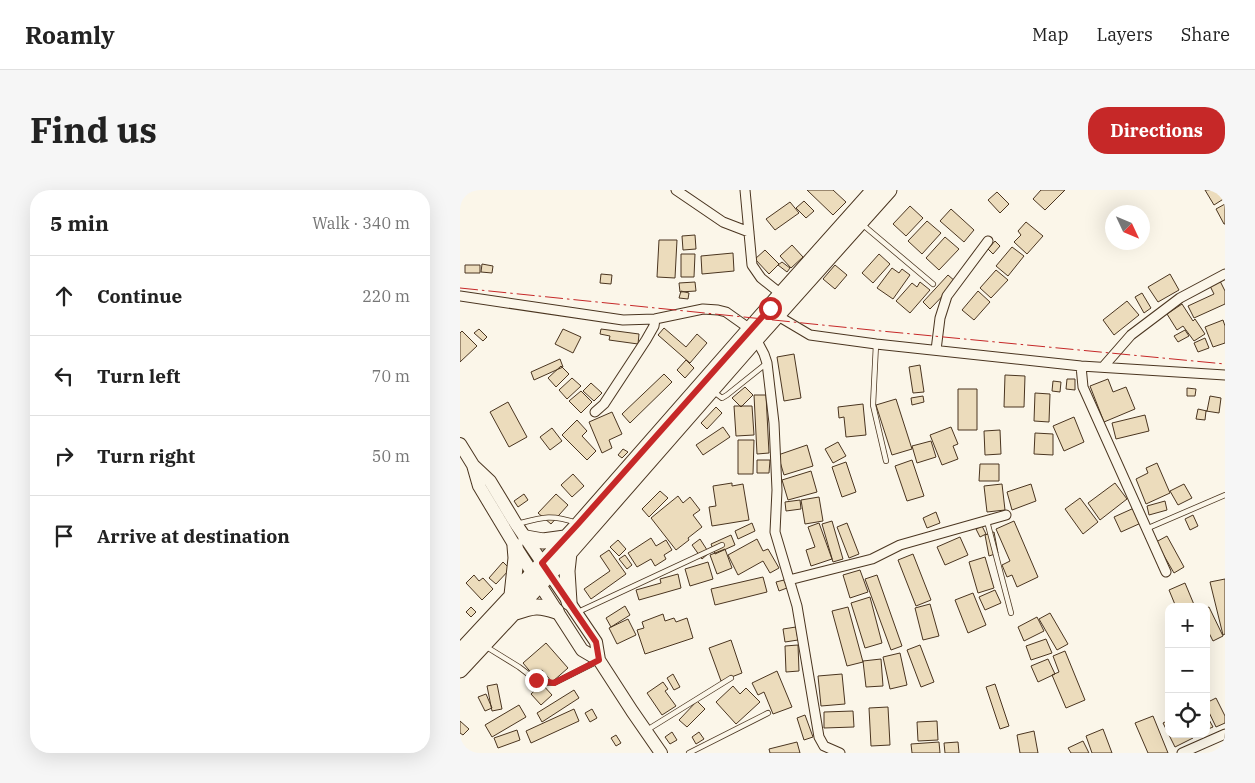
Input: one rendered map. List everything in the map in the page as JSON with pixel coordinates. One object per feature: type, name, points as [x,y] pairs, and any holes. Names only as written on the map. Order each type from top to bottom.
[{"type":"main road","points":[[460,670],[514,612],[541,574],[712,390],[782,294],[874,190]]},
{"type":"main road","points":[[573,607],[567,571],[567,546],[578,524],[753,334],[778,316],[889,190]]},
{"type":"main road","points":[[460,444],[474,465],[490,480],[516,524],[521,542],[516,558],[512,595]]},
{"type":"main road","points":[[474,465],[479,486],[521,542],[541,574],[556,611],[582,650],[599,660]]},
{"type":"main road","points":[[521,542],[543,541],[567,546]]},
{"type":"main road","points":[[460,652],[512,595],[541,574]]},
{"type":"main road","points":[[541,574],[573,607],[596,642],[599,660],[662,753]]},
{"type":"main road","points":[[514,612],[530,607],[545,607],[556,611]]},
{"type":"street","points":[[676,190],[723,222],[749,232]]},
{"type":"street","points":[[745,190],[752,265],[761,278],[782,294]]},
{"type":"street","points":[[936,350],[940,318],[947,296],[988,241]]},
{"type":"street","points":[[1103,367],[1130,335],[1180,298],[1225,274]]},
{"type":"street","points":[[460,296],[623,320],[655,319],[703,309],[718,310],[726,312],[753,334],[764,354],[774,423],[777,490],[775,532],[797,606],[818,737],[824,746],[840,753]]},
{"type":"street","points":[[778,316],[810,335],[876,344],[1081,366],[1225,375]]},
{"type":"street","points":[[595,412],[604,404],[642,347],[654,326],[655,319]]},
{"type":"street","points":[[1081,366],[1083,387],[1166,572]]},
{"type":"street","points":[[789,580],[872,559],[900,545],[1006,514]]},
{"type":"street","points":[[1182,753],[1225,734]]},
{"type":"lane","points":[[860,223],[933,284]]},
{"type":"lane","points":[[876,344],[873,405],[886,461]]},
{"type":"lane","points":[[712,390],[722,398],[766,363]]},
{"type":"lane","points":[[1146,529],[1225,495]]},
{"type":"lane","points":[[516,524],[540,518],[554,517],[564,518],[578,524]]},
{"type":"lane","points":[[986,519],[1011,613]]},
{"type":"lane","points":[[573,607],[722,545]]},
{"type":"lane","points":[[484,645],[536,680],[546,683],[554,683],[599,660]]},
{"type":"lane","points":[[646,731],[731,678]]},
{"type":"lane","points":[[688,753],[768,713]]},
{"type":"building","points":[[807,190],[833,190],[846,202],[833,215]]},
{"type":"building","points":[[1041,190],[1065,190],[1045,210],[1033,199]]},
{"type":"building","points":[[1205,190],[1225,190],[1225,198],[1214,205]]},
{"type":"building","points":[[997,192],[1009,204],[1000,213],[988,200]]},
{"type":"building","points":[[804,201],[814,211],[806,218],[796,208]]},
{"type":"building","points":[[790,202],[799,213],[775,230],[766,219]]},
{"type":"building","points":[[1225,204],[1225,224],[1224,224],[1216,209]]},
{"type":"building","points":[[910,206],[923,218],[906,236],[893,224]]},
{"type":"building","points":[[951,209],[974,230],[964,242],[940,221]]},
{"type":"building","points":[[927,221],[941,233],[922,254],[908,241]]},
{"type":"building","points":[[1026,222],[1043,236],[1027,254],[1014,242],[1021,235],[1018,231]]},
{"type":"building","points":[[695,235],[696,249],[683,250],[682,236]]},
{"type":"building","points":[[945,237],[959,249],[939,270],[926,258]]},
{"type":"building","points":[[659,240],[677,240],[675,278],[657,277]]},
{"type":"building","points":[[995,241],[1000,246],[993,254],[988,249]]},
{"type":"building","points":[[792,245],[803,257],[791,268],[780,256]]},
{"type":"building","points":[[1012,247],[1024,256],[1008,276],[996,266]]},
{"type":"building","points":[[765,250],[779,264],[769,274],[755,259]]},
{"type":"building","points":[[733,253],[734,271],[702,274],[701,256]]},
{"type":"building","points":[[681,254],[695,254],[694,277],[681,277]]},
{"type":"building","points":[[879,254],[890,264],[873,283],[862,273]]},
{"type":"building","points":[[782,262],[790,268],[787,272],[778,265]]},
{"type":"building","points":[[482,264],[493,266],[492,273],[481,272]]},
{"type":"building","points":[[465,265],[480,265],[480,273],[465,273]]},
{"type":"building","points":[[835,265],[847,275],[835,289],[823,279]]},
{"type":"building","points":[[892,268],[899,273],[902,269],[910,275],[893,299],[877,288]]},
{"type":"building","points":[[996,270],[1008,280],[991,298],[980,288]]},
{"type":"building","points":[[601,274],[612,275],[611,284],[600,283]]},
{"type":"building","points":[[1170,274],[1179,290],[1158,302],[1148,287]]},
{"type":"building","points":[[948,275],[956,282],[930,309],[923,302]]},
{"type":"building","points":[[1220,281],[1225,291],[1225,304],[1194,318],[1188,306],[1214,294],[1210,286]]},
{"type":"building","points":[[695,282],[696,291],[680,292],[679,283]]},
{"type":"building","points":[[920,282],[930,290],[910,313],[896,301],[912,283],[917,287]]},
{"type":"building","points":[[681,291],[689,293],[688,299],[679,298]]},
{"type":"building","points":[[978,291],[990,302],[974,320],[962,310]]},
{"type":"building","points":[[1142,293],[1151,308],[1144,313],[1135,297]]},
{"type":"building","points":[[1127,301],[1139,315],[1114,335],[1103,320]]},
{"type":"building","points":[[1182,304],[1193,321],[1195,319],[1205,334],[1194,341],[1183,326],[1177,330],[1167,314]]},
{"type":"building","points":[[1223,320],[1225,343],[1213,347],[1205,327]]},
{"type":"building","points":[[664,328],[686,347],[697,334],[707,343],[690,363],[658,335]]},
{"type":"building","points":[[479,329],[487,337],[483,341],[474,333]]},
{"type":"building","points":[[563,329],[581,337],[573,353],[555,344]]},
{"type":"building","points":[[601,329],[639,334],[638,344],[609,340],[610,336],[600,334]]},
{"type":"building","points":[[1185,330],[1189,336],[1178,342],[1174,336]]},
{"type":"building","points":[[462,331],[477,346],[460,362],[460,333]]},
{"type":"building","points":[[1205,338],[1209,348],[1198,352],[1194,343]]},
{"type":"building","points":[[794,354],[801,398],[784,401],[777,357]]},
{"type":"building","points":[[560,359],[563,367],[534,380],[531,372]]},
{"type":"building","points":[[686,360],[694,368],[685,378],[677,370]]},
{"type":"building","points":[[920,365],[924,392],[913,393],[909,367]]},
{"type":"building","points":[[561,366],[569,374],[556,387],[548,378]]},
{"type":"building","points":[[664,374],[672,382],[630,423],[622,414]]},
{"type":"building","points":[[1005,375],[1025,376],[1024,407],[1004,407]]},
{"type":"building","points":[[572,378],[581,386],[567,399],[559,390]]},
{"type":"building","points":[[1067,379],[1075,379],[1075,390],[1066,389]]},
{"type":"building","points":[[1108,379],[1113,392],[1126,387],[1135,409],[1104,422],[1090,386]]},
{"type":"building","points":[[1053,381],[1061,382],[1060,392],[1052,391]]},
{"type":"building","points":[[591,383],[602,393],[594,401],[583,391]]},
{"type":"building","points":[[745,387],[753,395],[741,407],[732,398]]},
{"type":"building","points":[[1187,388],[1196,389],[1195,396],[1187,396]]},
{"type":"building","points":[[958,389],[977,389],[977,430],[958,430]]},
{"type":"building","points":[[581,391],[592,402],[581,413],[569,401]]},
{"type":"building","points":[[1035,393],[1050,394],[1049,422],[1034,421]]},
{"type":"building","points":[[754,395],[766,395],[769,453],[757,454]]},
{"type":"building","points":[[923,396],[924,402],[912,405],[911,398]]},
{"type":"building","points":[[1210,396],[1221,398],[1219,413],[1206,411],[1205,420],[1196,419],[1198,409],[1207,411]]},
{"type":"building","points":[[896,399],[912,449],[892,455],[876,405]]},
{"type":"building","points":[[508,402],[527,437],[509,447],[490,412]]},
{"type":"building","points":[[863,404],[866,435],[846,437],[844,417],[839,418],[838,407]]},
{"type":"building","points":[[734,406],[752,406],[754,435],[736,436]]},
{"type":"building","points":[[716,407],[722,413],[707,429],[701,423]]},
{"type":"building","points":[[612,412],[622,434],[609,440],[612,448],[602,453],[589,422]]},
{"type":"building","points":[[1145,415],[1149,431],[1116,439],[1112,423]]},
{"type":"building","points":[[1074,417],[1084,442],[1064,451],[1053,426]]},
{"type":"building","points":[[577,420],[587,431],[582,436],[596,451],[587,460],[562,435]]},
{"type":"building","points":[[723,427],[730,437],[703,455],[696,445]]},
{"type":"building","points":[[951,427],[958,444],[953,446],[958,459],[942,465],[930,435]]},
{"type":"building","points":[[552,428],[562,441],[550,450],[540,437]]},
{"type":"building","points":[[1000,430],[1001,454],[985,455],[984,431]]},
{"type":"building","points":[[1035,433],[1053,434],[1053,455],[1034,454]]},
{"type":"building","points":[[738,440],[754,440],[753,474],[738,474]]},
{"type":"building","points":[[931,441],[936,457],[917,463],[912,446]]},
{"type":"building","points":[[838,442],[846,456],[833,463],[825,449]]},
{"type":"building","points":[[807,445],[813,466],[784,475],[778,455]]},
{"type":"building","points":[[623,449],[628,452],[622,458],[618,455]]},
{"type":"building","points":[[757,460],[770,460],[769,473],[757,473]]},
{"type":"building","points":[[912,460],[924,496],[907,501],[895,466]]},
{"type":"building","points":[[846,462],[856,492],[842,497],[832,467]]},
{"type":"building","points":[[1157,463],[1170,493],[1146,504],[1136,479],[1148,473],[1146,468]]},
{"type":"building","points":[[980,464],[999,464],[999,481],[979,481]]},
{"type":"building","points":[[811,471],[817,492],[788,500],[782,480]]},
{"type":"building","points":[[573,474],[584,486],[572,497],[561,485]]},
{"type":"building","points":[[732,483],[732,486],[743,484],[749,520],[712,526],[709,507],[716,506],[713,486]]},
{"type":"building","points":[[1115,483],[1127,499],[1100,520],[1088,503]]},
{"type":"building","points":[[1002,484],[1005,510],[987,512],[984,486]]},
{"type":"building","points":[[1031,484],[1036,501],[1012,510],[1007,492]]},
{"type":"building","points":[[1184,484],[1192,498],[1178,505],[1170,491]]},
{"type":"building","points":[[660,491],[668,498],[649,517],[642,509]]},
{"type":"building","points":[[524,494],[528,500],[518,507],[514,501]]},
{"type":"building","points":[[556,494],[568,505],[551,524],[538,513]]},
{"type":"building","points":[[678,496],[683,503],[690,497],[700,510],[693,515],[702,527],[676,550],[651,518]]},
{"type":"building","points":[[819,497],[823,521],[805,524],[801,500]]},
{"type":"building","points":[[1080,498],[1098,522],[1083,534],[1065,509]]},
{"type":"building","points":[[800,500],[801,509],[786,511],[785,502]]},
{"type":"building","points":[[1165,501],[1167,510],[1149,515],[1147,506]]},
{"type":"building","points":[[1134,508],[1141,523],[1121,532],[1114,517]]},
{"type":"building","points":[[936,512],[940,523],[927,528],[923,518]]},
{"type":"building","points":[[1193,515],[1198,526],[1190,530],[1185,519]]},
{"type":"building","points":[[832,521],[843,559],[833,562],[822,524]]},
{"type":"building","points":[[1014,521],[1038,577],[1017,587],[1012,575],[1007,577],[1002,565],[1010,561],[996,529]]},
{"type":"building","points":[[752,523],[755,531],[738,539],[735,531]]},
{"type":"building","points":[[819,523],[832,559],[811,566],[806,550],[815,547],[808,527]]},
{"type":"building","points":[[847,523],[859,554],[849,558],[837,527]]},
{"type":"building","points":[[982,526],[986,534],[980,537],[976,529]]},
{"type":"building","points":[[994,532],[998,553],[989,556],[985,535]]},
{"type":"building","points":[[731,535],[735,545],[715,554],[711,544]]},
{"type":"building","points":[[1167,536],[1184,567],[1174,573],[1156,542]]},
{"type":"building","points":[[960,537],[968,555],[945,565],[937,547]]},
{"type":"building","points":[[651,538],[656,546],[666,540],[672,550],[664,555],[666,559],[655,566],[651,559],[637,567],[628,553]]},
{"type":"building","points":[[700,539],[709,553],[702,559],[692,545]]},
{"type":"building","points":[[757,539],[763,551],[768,549],[779,568],[770,573],[763,561],[738,575],[728,555]]},
{"type":"building","points":[[618,540],[626,549],[619,556],[610,547]]},
{"type":"building","points":[[725,549],[732,568],[717,574],[710,555]]},
{"type":"building","points":[[609,550],[626,574],[591,599],[584,589],[610,571],[600,556]]},
{"type":"building","points":[[913,554],[931,600],[916,606],[898,560]]},
{"type":"building","points":[[625,555],[632,565],[627,569],[619,559]]},
{"type":"building","points":[[985,557],[994,588],[978,593],[969,562]]},
{"type":"building","points":[[503,562],[510,569],[496,584],[489,578]]},
{"type":"building","points":[[708,562],[713,579],[690,586],[685,569]]},
{"type":"building","points":[[860,570],[868,592],[850,598],[843,575]]},
{"type":"building","points":[[678,574],[681,588],[639,600],[636,590],[661,583],[660,579]]},
{"type":"building","points":[[474,575],[479,581],[483,578],[493,589],[482,600],[466,583]]},
{"type":"building","points":[[877,575],[902,646],[891,650],[865,579]]},
{"type":"building","points":[[763,577],[767,592],[715,605],[711,589]]},
{"type":"building","points":[[1225,579],[1225,634],[1223,635],[1210,582]]},
{"type":"building","points":[[784,580],[787,588],[779,591],[776,582]]},
{"type":"building","points":[[1185,583],[1193,603],[1174,603],[1169,590]]},
{"type":"building","points":[[995,590],[1001,603],[985,610],[979,597]]},
{"type":"building","points":[[973,593],[986,625],[968,633],[955,600]]},
{"type":"building","points":[[870,597],[882,643],[865,648],[851,603]]},
{"type":"building","points":[[930,604],[939,636],[923,640],[915,608]]},
{"type":"building","points":[[625,606],[630,615],[611,627],[606,618]]},
{"type":"building","points":[[471,607],[476,612],[471,617],[466,612]]},
{"type":"building","points":[[848,607],[863,662],[847,666],[832,611]]},
{"type":"building","points":[[1210,609],[1223,636],[1213,641],[1210,635]]},
{"type":"building","points":[[1050,613],[1068,644],[1057,650],[1039,619]]},
{"type":"building","points":[[663,614],[665,621],[674,618],[676,622],[687,618],[693,638],[645,654],[637,630],[644,628],[642,622]]},
{"type":"building","points":[[1037,617],[1044,631],[1024,641],[1018,627]]},
{"type":"building","points":[[628,619],[636,635],[617,644],[609,628]]},
{"type":"building","points":[[796,627],[798,640],[785,642],[783,629]]},
{"type":"building","points":[[1046,639],[1052,653],[1031,660],[1026,646]]},
{"type":"building","points":[[731,640],[742,673],[721,681],[709,648]]},
{"type":"building","points":[[546,643],[568,668],[552,682],[542,670],[534,676],[523,663]]},
{"type":"building","points":[[798,645],[799,671],[786,672],[785,646]]},
{"type":"building","points":[[920,645],[934,682],[921,687],[907,650]]},
{"type":"building","points":[[1065,651],[1085,700],[1066,708],[1052,675],[1059,672],[1053,656]]},
{"type":"building","points":[[900,653],[907,685],[890,689],[883,657]]},
{"type":"building","points":[[881,659],[883,686],[866,687],[863,661]]},
{"type":"building","points":[[1048,659],[1055,674],[1038,682],[1031,666]]},
{"type":"building","points":[[777,671],[792,707],[773,714],[764,692],[758,695],[752,683]]},
{"type":"building","points":[[673,674],[680,687],[674,690],[667,678]]},
{"type":"building","points":[[842,674],[845,704],[821,706],[818,676]]},
{"type":"building","points":[[663,682],[668,689],[665,691],[676,706],[662,715],[647,693]]},
{"type":"building","points":[[497,684],[502,709],[492,711],[487,686]]},
{"type":"building","points":[[542,684],[552,695],[541,705],[531,694]]},
{"type":"building","points":[[995,684],[1009,726],[1000,729],[986,687]]},
{"type":"building","points":[[733,686],[740,694],[746,688],[760,702],[736,724],[716,702]]},
{"type":"building","points":[[574,690],[579,698],[542,722],[537,713]]},
{"type":"building","points":[[486,694],[492,708],[485,711],[478,697]]},
{"type":"building","points":[[1216,698],[1225,716],[1225,723],[1216,727],[1210,714],[1210,701]]},
{"type":"building","points":[[697,701],[705,709],[687,727],[679,720]]},
{"type":"building","points":[[519,705],[526,717],[492,737],[485,725]]},
{"type":"building","points":[[888,707],[890,745],[871,746],[869,708]]},
{"type":"building","points":[[574,709],[579,721],[531,743],[526,731]]},
{"type":"building","points":[[592,709],[597,718],[590,722],[585,713]]},
{"type":"building","points":[[853,711],[854,727],[824,728],[824,712]]},
{"type":"building","points":[[805,715],[813,737],[804,740],[797,718]]},
{"type":"building","points":[[1153,716],[1168,753],[1148,753],[1135,723]]},
{"type":"building","points":[[460,721],[469,729],[463,735],[460,733]]},
{"type":"building","points":[[937,721],[938,740],[918,741],[917,722]]},
{"type":"building","points":[[1103,729],[1112,753],[1092,753],[1086,736]]},
{"type":"building","points":[[517,730],[520,740],[498,748],[494,738]]},
{"type":"building","points":[[1034,731],[1038,753],[1020,753],[1017,735]]},
{"type":"building","points":[[672,732],[677,740],[670,744],[665,737]]},
{"type":"building","points":[[699,732],[704,739],[696,744],[692,737]]},
{"type":"building","points":[[616,735],[621,743],[616,746],[611,738]]},
{"type":"building","points":[[1170,738],[1193,738],[1175,747]]},
{"type":"building","points":[[1083,741],[1089,753],[1071,753],[1068,748]]},
{"type":"building","points":[[797,742],[800,753],[770,753],[769,749]]},
{"type":"building","points":[[939,742],[940,753],[912,753],[911,744]]},
{"type":"building","points":[[958,742],[959,753],[945,753],[944,743]]},
{"type":"power","points":[[460,288],[1225,364]]},
{"type":"route","points":[[536,680],[554,683],[599,660],[596,642],[542,563],[770,308]]}]
